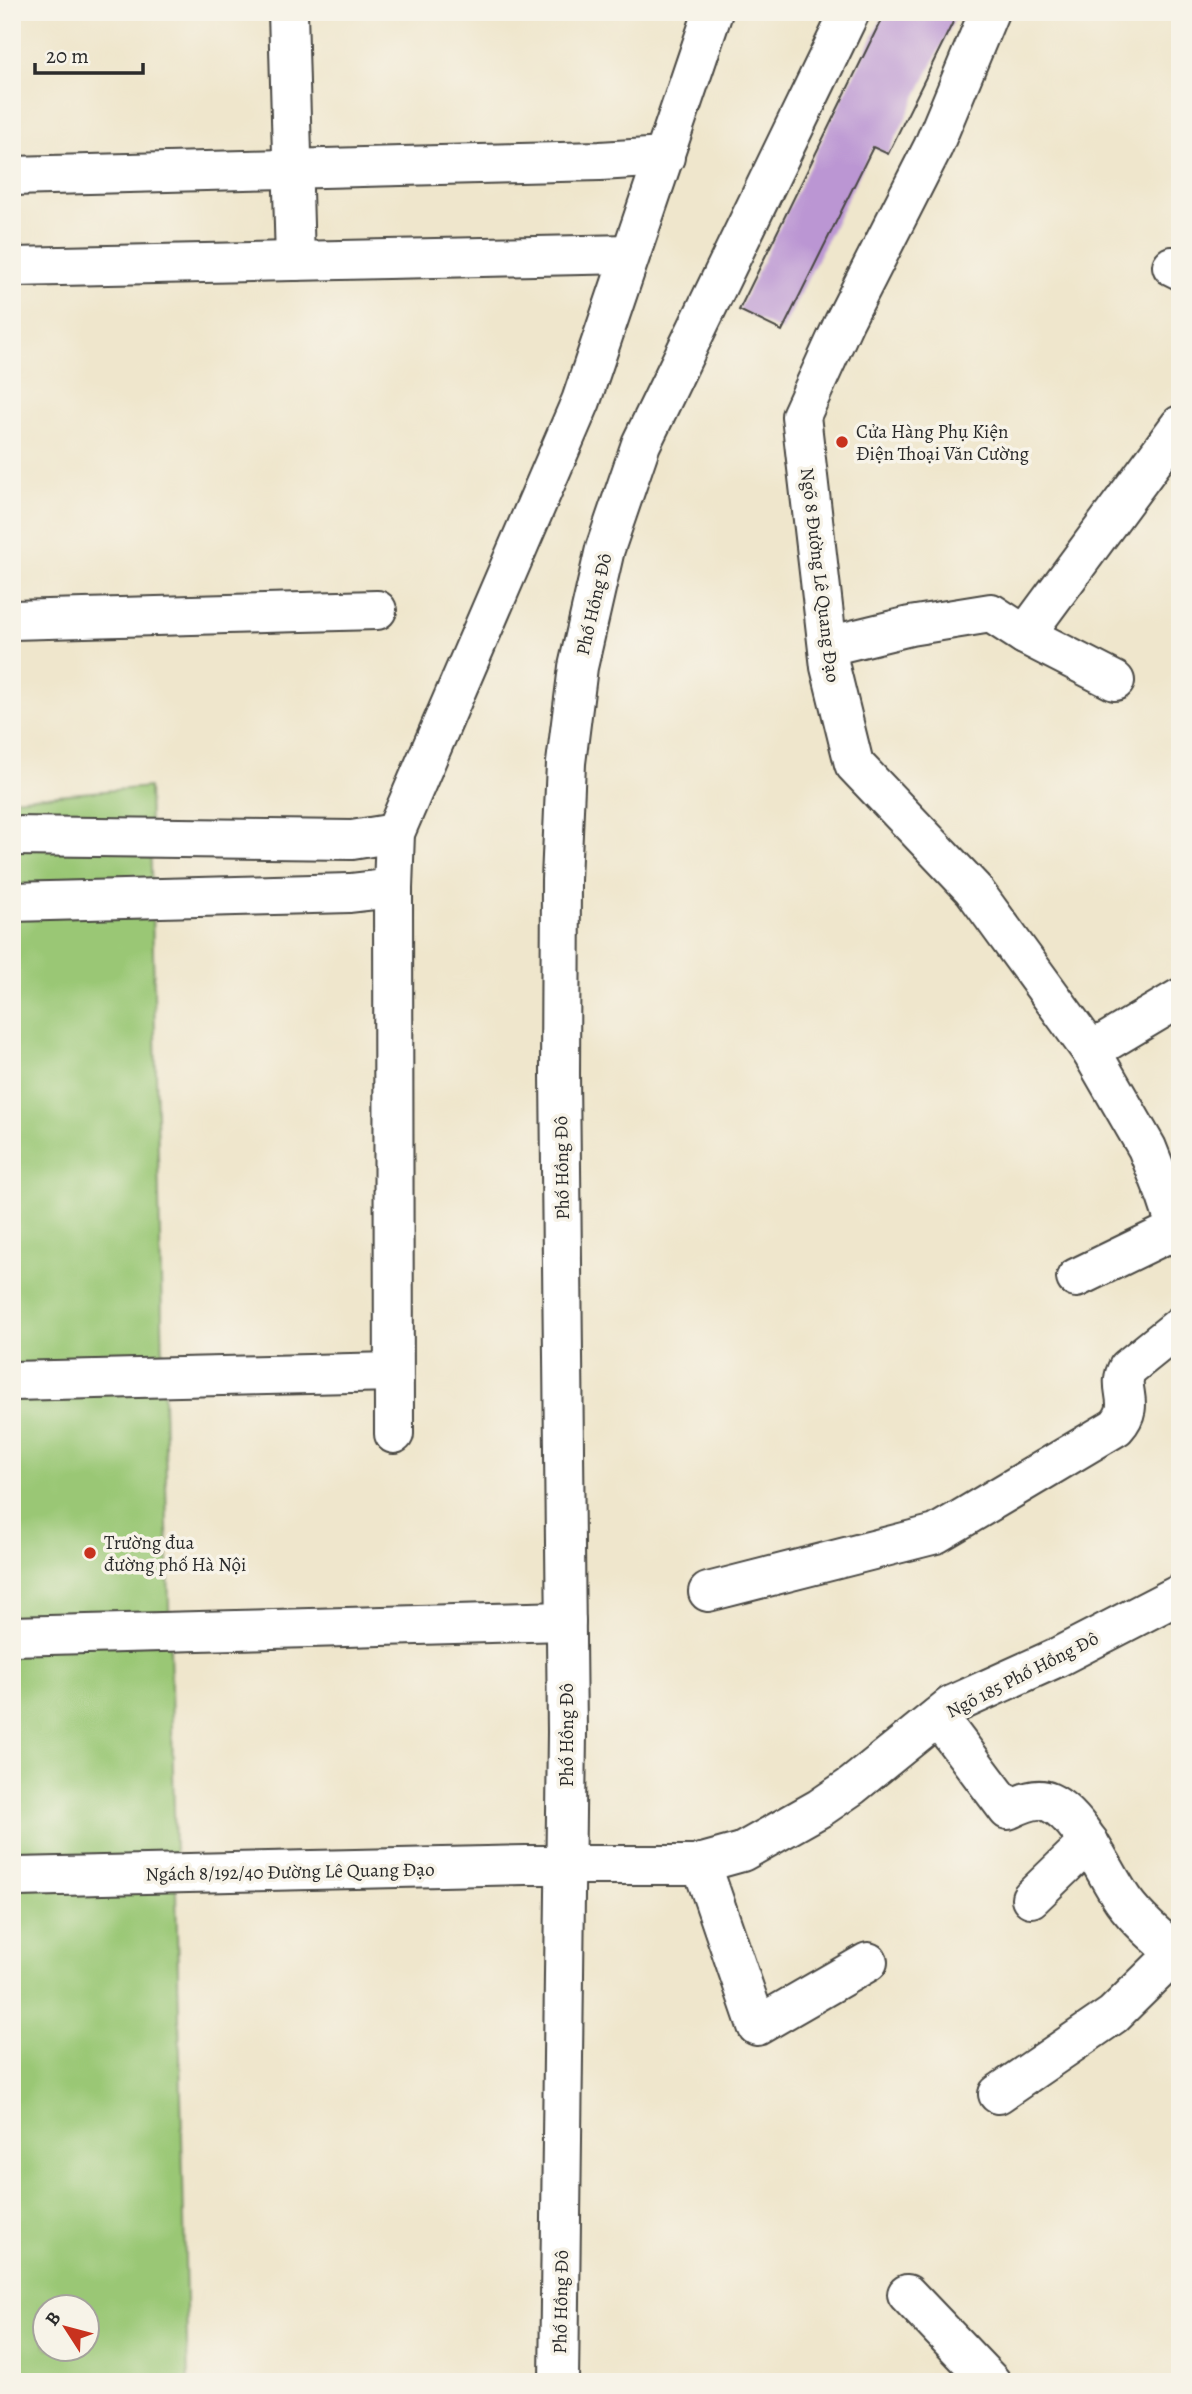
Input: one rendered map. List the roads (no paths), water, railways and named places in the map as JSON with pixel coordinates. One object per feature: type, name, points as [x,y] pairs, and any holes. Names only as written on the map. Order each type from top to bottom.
[{"type":"street","points":[[288,12],[295,261]]},
{"type":"street","points":[[394,1434],[395,833],[581,401],[713,12]]},
{"type":"street","name":"Phố Hồng Đô","points":[[559,2382],[567,1732],[561,880],[566,763],[578,667],[605,549],[641,444],[850,12]]},
{"type":"street","name":"Ngõ 8 Đường Lê Quang Đạo","points":[[989,12],[933,147],[844,322],[802,416],[830,667],[854,764],[973,889],[1091,1051],[1147,1148],[1178,1234]]},
{"type":"street","points":[[12,176],[600,161],[665,157]]},
{"type":"street","points":[[12,267],[631,254]]},
{"type":"street","points":[[1025,635],[1180,425]]},
{"type":"street","points":[[12,620],[377,610]]},
{"type":"street","points":[[828,646],[910,626],[991,613],[1025,635],[1115,681]]},
{"type":"street","points":[[12,836],[352,840],[395,833]]},
{"type":"street","points":[[12,902],[350,893],[393,888]]},
{"type":"street","points":[[1091,1051],[1180,998]]},
{"type":"street","points":[[1076,1278],[1178,1234]]},
{"type":"street","points":[[708,1592],[936,1534],[1116,1427],[1125,1418],[1127,1409],[1123,1377],[1128,1368],[1180,1326]]},
{"type":"street","points":[[12,1381],[393,1372]]},
{"type":"street","name":"Ngõ 185 Phố Hồng Đô","points":[[564,1866],[701,1863],[742,1852],[820,1808],[852,1786],[952,1705],[1056,1658],[1180,1594]]},
{"type":"street","points":[[12,1636],[566,1621]]},
{"type":"street","points":[[938,1717],[1009,1810],[1031,1801],[1042,1800],[1065,1813],[1089,1842],[1124,1901],[1178,1955],[1113,2015],[998,2094]]},
{"type":"street","points":[[1031,1898],[1089,1842]]},
{"type":"street","points":[[701,1863],[757,2026],[868,1962]]},
{"type":"street","name":"Ngách 8/192/40 Đường Lê Quang Đạo","points":[[16,1877],[564,1866]]},
{"type":"street","points":[[907,2294],[991,2382]]},
{"type":"place","name":"Cửa Hàng Phụ Kiện Điện Thoại Văn Cường","points":[[842,442]]},
{"type":"place","name":"Trường đua đường phố Hà Nội","points":[[90,1553]]}]
